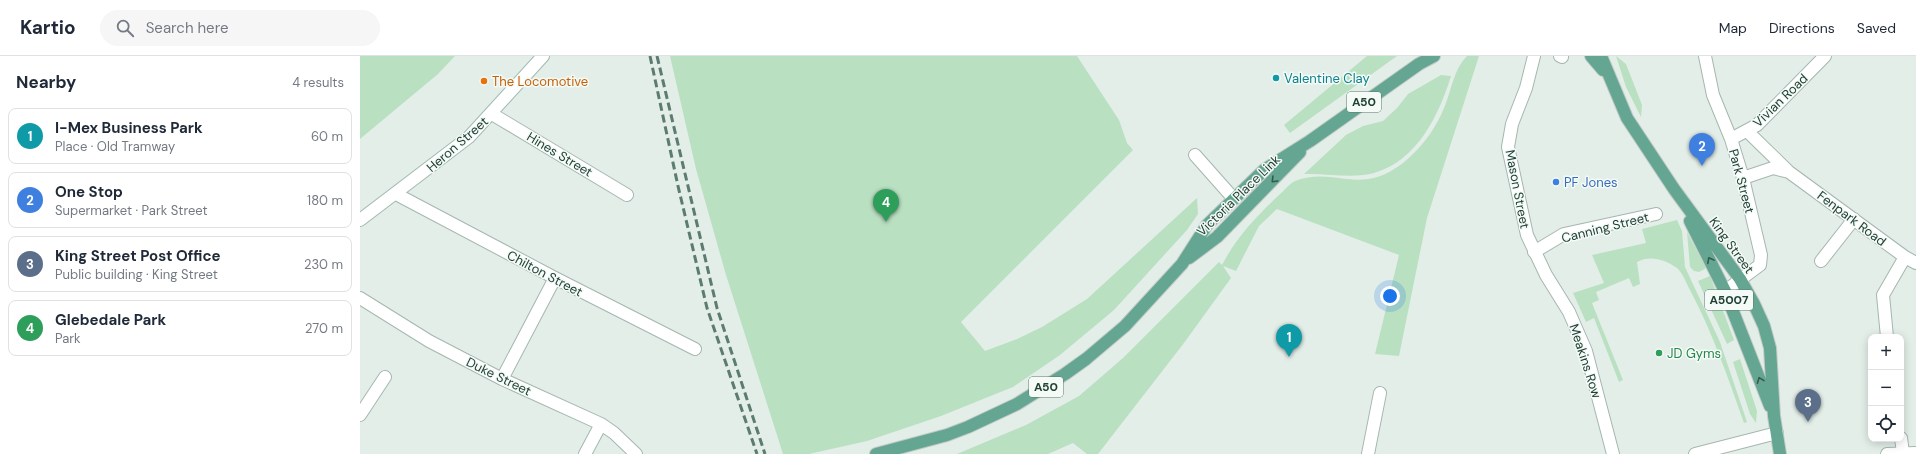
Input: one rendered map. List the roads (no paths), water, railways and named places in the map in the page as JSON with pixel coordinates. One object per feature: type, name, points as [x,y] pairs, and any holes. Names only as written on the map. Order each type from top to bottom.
[{"type":"main road","name":"Victoria Place Link","points":[[876,454],[946,435],[968,427],[1017,404],[1044,388],[1086,359],[1125,326],[1182,264],[1207,226],[1264,170],[1310,141],[1423,60],[1434,56]]},
{"type":"main road","name":"King Street","points":[[1591,56],[1609,77]]},
{"type":"main road","name":"King Street","points":[[1601,56],[1627,118],[1674,189],[1740,279],[1764,326],[1770,348],[1774,416],[1780,454]]},
{"type":"main road","name":"Victoria Place Link","points":[[1182,264],[1217,237],[1283,171],[1310,141]]},
{"type":"main road","name":"King Street","points":[[1674,189],[1725,291],[1774,416]]},
{"type":"street","name":"Heron Street","points":[[360,220],[469,137],[492,114],[543,56]]},
{"type":"street","name":"Mason Street","points":[[1534,56],[1526,88],[1512,124],[1508,147],[1527,235],[1534,252]]},
{"type":"street","name":"Park Street","points":[[1705,56],[1713,95],[1731,139],[1743,178],[1761,255],[1760,265],[1725,291]]},
{"type":"street","name":"Vivian Road","points":[[1731,139],[1757,125],[1824,56]]},
{"type":"street","name":"Hines Street","points":[[492,114],[627,195]]},
{"type":"street","name":"Fenpark Road","points":[[1747,131],[1789,172],[1904,256],[1916,263]]},
{"type":"street","points":[[1195,155],[1234,199]]},
{"type":"street","name":"Fenpark Road","points":[[1743,178],[1773,168],[1789,172]]},
{"type":"street","name":"Chilton Street","points":[[396,194],[694,350]]},
{"type":"street","name":"Canning Street","points":[[1534,252],[1564,234],[1656,214]]},
{"type":"street","points":[[1821,260],[1854,219]]},
{"type":"street","name":"Meakins Row","points":[[1534,252],[1569,312],[1586,351],[1614,454]]},
{"type":"street","points":[[1887,334],[1883,295],[1904,256]]},
{"type":"street","points":[[502,379],[555,278]]},
{"type":"street","name":"Duke Street","points":[[360,298],[429,341],[502,379],[602,424],[636,454]]},
{"type":"street","points":[[360,415],[385,377]]},
{"type":"street","points":[[1368,454],[1380,393]]},
{"type":"street","points":[[584,454],[602,424]]},
{"type":"street","points":[[1695,454],[1777,433]]},
{"type":"street","points":[[1902,442],[1903,453]]},
{"type":"street","points":[[1886,454],[1916,453]]},
{"type":"railway","points":[[650,56],[678,186],[707,308],[757,454]]},
{"type":"railway","points":[[657,56],[717,308],[765,454]]},
{"type":"place","name":"Valentine Clay","points":[[1276,78]]},
{"type":"place","name":"The Locomotive","points":[[484,81]]},
{"type":"place","name":"One Stop","points":[[1702,166]]},
{"type":"place","name":"PF Jones","points":[[1556,182]]},
{"type":"place","name":"Glebedale Park","points":[[886,222]]},
{"type":"place","name":"JD Gyms","points":[[1659,353]]},
{"type":"place","name":"I-Mex Business Park","points":[[1289,357]]},
{"type":"place","name":"King Street Post Office","points":[[1808,422]]}]
